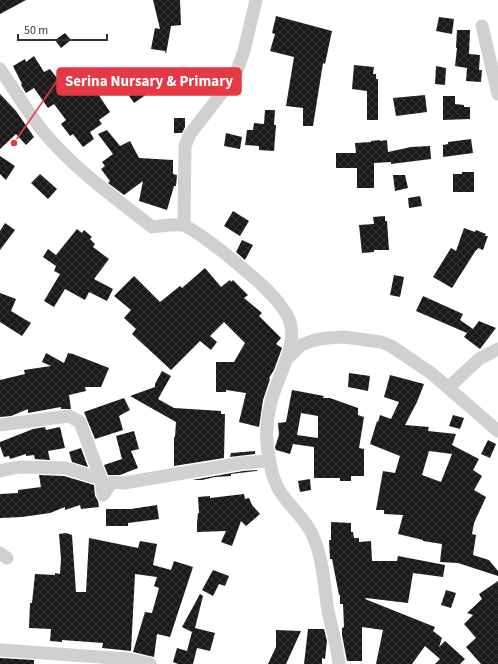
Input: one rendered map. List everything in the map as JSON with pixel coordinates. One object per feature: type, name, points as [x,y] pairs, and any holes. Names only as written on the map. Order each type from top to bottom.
[{"type":"street","points":[[184,225],[185,146],[190,134],[235,76],[244,51],[256,0]]},
{"type":"street","points":[[482,26],[498,94]]},
{"type":"street","points":[[0,69],[41,129],[58,148],[97,183],[152,227],[184,225],[220,249],[250,275],[277,302],[288,316],[291,328],[291,345],[288,358],[277,382],[271,401],[267,424],[267,440],[270,461],[278,488],[304,519],[318,552],[328,611],[337,646],[339,664]]},
{"type":"street","points":[[288,358],[301,345],[315,340],[344,337],[371,340],[391,346],[431,372],[498,431]]},
{"type":"street","points":[[449,387],[478,359],[498,349]]},
{"type":"street","points":[[0,425],[69,416],[80,422],[101,480],[103,495],[112,482],[124,483],[242,463],[270,461]]},
{"type":"street","points":[[0,471],[20,467],[65,468],[101,480]]},
{"type":"street","points":[[0,650],[129,659],[150,664]]},
{"type":"building","points":[[0,0],[26,0],[0,14]]},
{"type":"building","points":[[153,0],[180,0],[181,25],[171,26],[166,54],[165,51],[151,49],[155,28],[160,29]]},
{"type":"building","points":[[276,16],[332,31],[325,64],[323,63],[313,126],[303,126],[303,108],[286,106],[294,57],[270,51],[275,34],[272,33]]},
{"type":"building","points":[[439,17],[454,19],[452,34],[436,31]]},
{"type":"building","points":[[457,30],[470,30],[469,54],[480,55],[479,70],[482,70],[481,82],[466,81],[467,68],[455,66]]},
{"type":"building","points":[[65,33],[71,40],[61,48],[55,40]]},
{"type":"building","points":[[34,56],[44,72],[50,69],[67,91],[76,85],[80,90],[109,72],[114,80],[96,91],[110,112],[99,120],[102,124],[90,132],[94,139],[83,147],[73,134],[70,136],[61,124],[66,120],[54,104],[48,108],[34,88],[26,93],[21,85],[22,84],[13,66],[25,59],[26,62]]},
{"type":"building","points":[[354,65],[374,67],[373,74],[376,74],[376,79],[378,79],[378,120],[367,120],[367,91],[352,89]]},
{"type":"building","points":[[436,66],[446,68],[445,85],[435,84]]},
{"type":"building","points":[[138,73],[150,92],[134,103],[121,84]]},
{"type":"building","points":[[0,94],[16,111],[34,137],[26,145],[16,134],[0,149]]},
{"type":"building","points":[[425,95],[427,112],[396,116],[393,98]]},
{"type":"building","points":[[443,96],[455,96],[455,104],[470,107],[470,119],[443,120]]},
{"type":"building","points":[[265,110],[275,110],[274,125],[276,125],[274,151],[259,150],[259,146],[245,145],[247,130],[253,130],[254,123],[264,124]]},
{"type":"building","points":[[174,118],[185,118],[185,127],[182,133],[174,133]]},
{"type":"building","points":[[107,130],[120,146],[130,141],[139,158],[173,160],[173,174],[177,175],[176,186],[174,186],[167,210],[139,201],[143,181],[124,195],[108,183],[110,181],[101,169],[105,166],[102,162],[113,154],[98,134]]},
{"type":"building","points":[[226,133],[242,137],[240,149],[224,146]]},
{"type":"building","points":[[471,139],[473,153],[443,157],[443,145],[448,144],[448,142]]},
{"type":"building","points":[[387,140],[388,152],[411,147],[430,146],[431,159],[391,164],[391,162],[374,163],[374,188],[357,188],[357,168],[336,168],[336,153],[356,153],[355,143]]},
{"type":"building","points":[[0,156],[15,166],[6,180],[0,174]]},
{"type":"building","points":[[462,172],[474,172],[474,192],[453,192],[453,174],[462,174]]},
{"type":"building","points":[[40,174],[57,189],[48,199],[31,183]]},
{"type":"building","points":[[393,175],[405,175],[408,188],[395,191]]},
{"type":"building","points":[[420,196],[422,206],[409,208],[408,198]]},
{"type":"building","points":[[233,211],[249,221],[240,236],[224,226]]},
{"type":"building","points":[[385,216],[385,221],[387,221],[389,250],[374,250],[374,252],[362,253],[359,225],[374,224],[373,217]]},
{"type":"building","points":[[5,223],[15,230],[0,250],[0,231]]},
{"type":"building","points":[[464,228],[475,232],[476,230],[486,234],[485,236],[488,236],[483,250],[478,248],[476,250],[452,288],[433,277],[451,248],[456,251]]},
{"type":"building","points":[[77,229],[82,233],[84,230],[92,237],[90,239],[95,244],[93,247],[109,259],[94,279],[113,289],[107,301],[89,292],[85,300],[65,289],[54,307],[44,301],[60,274],[54,271],[56,266],[43,257],[48,249],[56,255]]},
{"type":"building","points":[[242,240],[253,245],[245,260],[236,252]]},
{"type":"building","points":[[205,268],[221,287],[230,280],[231,282],[233,280],[248,295],[244,298],[262,313],[259,316],[281,338],[276,344],[282,348],[274,370],[269,378],[270,379],[263,400],[259,427],[239,422],[246,393],[226,390],[226,392],[216,392],[216,362],[234,362],[245,343],[224,322],[210,336],[217,342],[211,350],[200,341],[171,370],[132,334],[136,329],[124,318],[131,310],[114,296],[134,276],[160,302],[180,286],[182,288]]},
{"type":"building","points":[[394,275],[404,277],[400,297],[390,295]]},
{"type":"building","points":[[0,293],[16,299],[11,311],[31,323],[22,336],[0,322]]},
{"type":"building","points":[[423,296],[463,314],[460,320],[473,329],[479,321],[496,328],[480,349],[464,337],[467,333],[416,311]]},
{"type":"building","points":[[46,353],[64,363],[68,353],[109,368],[101,387],[85,387],[86,391],[69,395],[71,409],[61,409],[61,407],[28,413],[28,409],[11,416],[0,417],[0,380],[25,374],[24,370],[51,366],[42,362]]},
{"type":"building","points":[[162,371],[171,376],[158,399],[174,408],[221,411],[221,414],[225,414],[224,458],[174,466],[174,437],[176,422],[130,396],[155,387],[155,384]]},
{"type":"building","points":[[349,373],[370,376],[368,391],[348,387]]},
{"type":"building","points":[[390,375],[424,384],[417,402],[405,425],[429,427],[428,431],[456,434],[452,445],[479,459],[473,470],[482,476],[474,490],[486,497],[474,523],[472,534],[476,535],[473,555],[489,560],[498,571],[498,576],[458,563],[440,562],[442,544],[423,541],[398,534],[403,515],[384,514],[384,510],[376,510],[383,471],[395,473],[400,456],[370,444],[380,415],[391,419],[399,402],[384,397]],"holes":[[[429,451],[452,454],[441,482],[422,475]]]},
{"type":"building","points":[[292,390],[324,396],[323,398],[330,398],[358,408],[358,415],[364,417],[359,448],[364,449],[364,476],[351,476],[351,481],[340,481],[340,478],[314,478],[314,447],[293,444],[290,454],[276,450],[275,447],[279,435],[278,423],[286,422]],"holes":[[[301,413],[318,416],[318,438],[297,435]]]},
{"type":"building","points":[[124,398],[130,410],[119,416],[123,430],[95,439],[84,412]]},
{"type":"building","points":[[453,415],[464,418],[460,429],[449,426]]},
{"type":"building","points":[[45,427],[46,430],[60,427],[65,448],[48,451],[50,460],[35,459],[34,455],[26,456],[26,454],[10,459],[9,456],[4,457],[0,442],[33,429]]},
{"type":"building","points":[[134,431],[139,449],[131,451],[138,468],[120,475],[108,475],[104,465],[122,459],[116,436]]},
{"type":"building","points":[[488,440],[496,444],[490,458],[481,454]]},
{"type":"building","points":[[81,448],[88,467],[72,462],[69,452]]},
{"type":"building","points":[[255,451],[255,454],[230,457],[231,453]]},
{"type":"building","points":[[257,470],[231,474],[231,476],[192,480],[243,471]]},
{"type":"building","points":[[39,475],[64,476],[94,485],[95,496],[99,507],[81,509],[80,505],[65,510],[65,507],[50,513],[0,518],[0,494],[18,493],[18,490],[41,487]]},
{"type":"building","points":[[310,479],[311,490],[300,492],[298,481]]},
{"type":"building","points":[[244,494],[245,499],[249,498],[252,505],[260,514],[246,526],[241,521],[232,546],[221,542],[226,531],[197,532],[199,513],[198,497],[210,496],[210,498]]},
{"type":"building","points":[[157,505],[159,519],[128,523],[128,526],[106,526],[106,509],[131,509]]},
{"type":"building","points":[[331,522],[351,523],[351,532],[353,532],[354,538],[359,538],[359,542],[371,541],[372,561],[397,561],[398,556],[445,565],[443,577],[413,573],[408,603],[365,599],[435,627],[433,631],[442,638],[439,647],[445,641],[465,659],[460,664],[435,664],[440,659],[425,646],[412,664],[376,664],[383,630],[362,627],[362,661],[347,661],[342,635],[342,628],[344,626],[343,604],[340,604],[340,595],[332,559],[330,559],[329,540],[331,540]]},
{"type":"building","points":[[66,533],[72,535],[76,592],[86,592],[89,538],[138,548],[140,541],[157,544],[153,565],[171,570],[174,561],[193,567],[170,637],[157,634],[154,657],[133,652],[145,612],[152,613],[159,588],[154,586],[157,577],[135,574],[131,651],[102,648],[103,643],[62,640],[62,642],[50,641],[51,629],[29,628],[30,603],[32,603],[35,574],[60,574],[61,559],[59,534]]},
{"type":"building","points":[[213,570],[229,576],[225,586],[219,584],[213,596],[202,590]]},
{"type":"building","points":[[498,581],[498,664],[481,664],[466,647],[476,638],[464,624],[473,615],[467,613],[482,599],[479,594]]},
{"type":"building","points":[[446,590],[456,593],[451,608],[441,605]]},
{"type":"building","points":[[200,594],[203,596],[195,628],[215,633],[210,651],[197,648],[193,664],[178,664],[173,662],[177,648],[187,651],[192,632],[182,627]]},
{"type":"building","points":[[308,629],[324,629],[327,641],[325,659],[322,658],[322,664],[304,664]]},
{"type":"building","points":[[276,630],[301,631],[286,664],[268,664],[276,647]]},
{"type":"building","points":[[0,658],[34,660],[34,664],[0,664]]},
{"type":"place","name":"Serina Nursary & Primary","points":[[14,143]]}]
